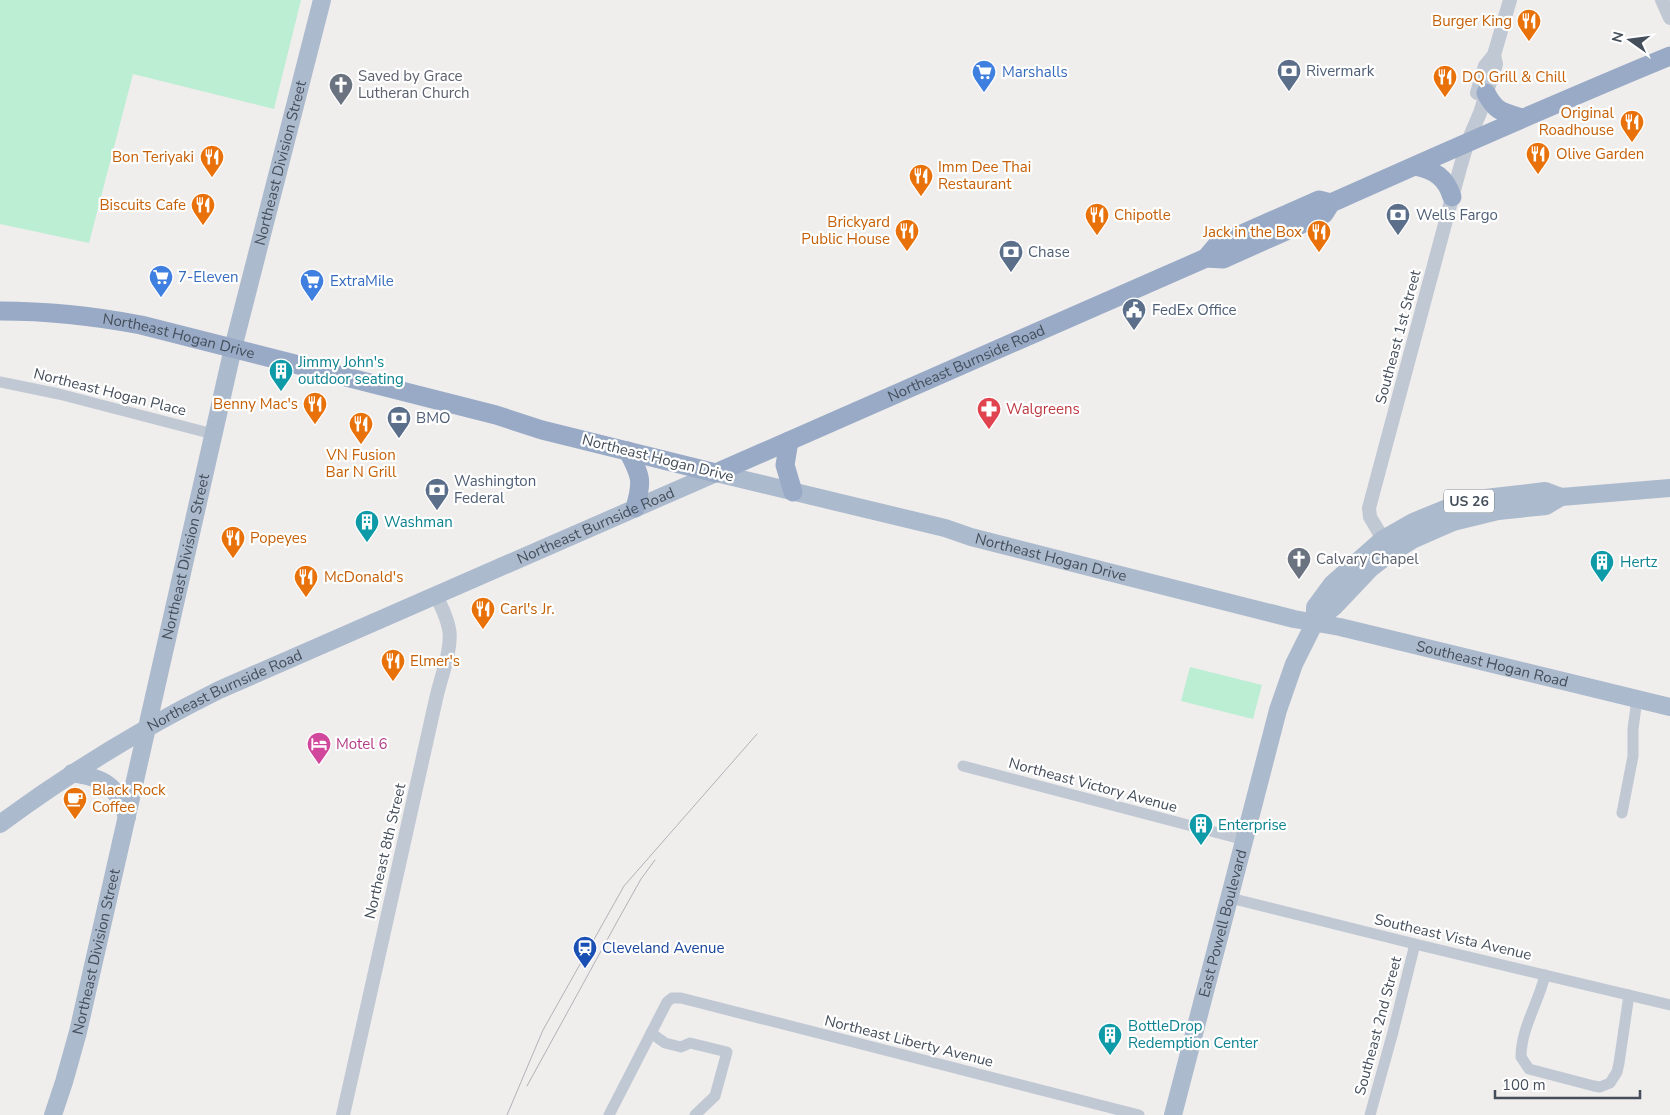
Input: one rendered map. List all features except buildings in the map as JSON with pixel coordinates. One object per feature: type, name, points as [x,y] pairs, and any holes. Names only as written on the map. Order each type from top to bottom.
[{"type":"highway","name":"Northeast Burnside Road","points":[[1206,258],[1223,259],[1247,249],[1324,214],[1331,203],[1468,141],[1670,56]]},
{"type":"highway","points":[[1486,93],[1492,105],[1498,110],[1522,118]]},
{"type":"highway","points":[[1415,166],[1427,168],[1442,176],[1452,196]]},
{"type":"highway","name":"Northeast Burnside Road","points":[[716,473],[1206,258],[1217,246],[1319,200],[1331,203]]},
{"type":"highway","points":[[1247,249],[1262,234],[1296,219],[1299,209]]},
{"type":"highway","name":"Northeast Hogan Drive","points":[[0,312],[46,312],[141,325],[496,415],[542,430],[716,473]]},
{"type":"highway","points":[[789,441],[786,465],[793,492]]},
{"type":"highway","points":[[628,451],[641,480],[635,508]]},
{"type":"main road","name":"Northeast Division Street","points":[[53,1115],[72,1055],[232,348],[322,0]]},
{"type":"main road","name":"Northeast Burnside Road","points":[[0,824],[72,773],[147,728],[219,690],[716,473]]},
{"type":"main road","name":"Northeast Hogan Drive","points":[[716,473],[945,528],[971,537],[1294,619],[1314,622]]},
{"type":"main road","name":"East Powell Boulevard","points":[[1173,1115],[1284,690],[1300,650],[1314,622],[1315,607],[1332,584],[1383,539],[1435,520],[1546,506],[1561,497],[1670,488]]},
{"type":"main road","name":"East Powell Boulevard","points":[[1314,622],[1334,607],[1370,569],[1412,540],[1435,520]]},
{"type":"main road","name":"Southeast Hogan Road","points":[[1314,622],[1670,708]]},
{"type":"main road","points":[[72,773],[97,778],[109,785],[119,797],[127,818]]},
{"type":"street","name":"Southeast 1st Street","points":[[1468,141],[1471,116],[1485,66],[1494,55],[1510,0]]},
{"type":"street","points":[[1662,0],[1670,18]]},
{"type":"street","name":"Southeast 1st Street","points":[[1383,539],[1370,518],[1369,508],[1452,196],[1468,141],[1480,113],[1496,64],[1494,55]]},
{"type":"street","name":"Northeast Hogan Place","points":[[0,382],[59,394],[213,434]]},
{"type":"street","name":"Northeast 8th Street","points":[[342,1115],[449,648],[450,630],[446,615],[436,595]]},
{"type":"street","points":[[1622,813],[1633,756],[1633,730],[1637,700]]},
{"type":"street","name":"Northeast Victory Avenue","points":[[963,766],[1245,840]]},
{"type":"street","name":"Southeast Vista Avenue","points":[[1230,898],[1670,1005]]},
{"type":"street","name":"Southeast 2nd Street","points":[[1370,1115],[1415,944]]},
{"type":"street","points":[[1545,974],[1542,988],[1525,1034],[1521,1057],[1529,1069],[1558,1078],[1600,1086],[1610,1083],[1614,1078],[1619,1063],[1630,995]]},
{"type":"street","name":"Northeast Liberty Avenue","points":[[651,1033],[667,1002],[672,998],[691,1001],[1139,1115]]},
{"type":"street","points":[[609,1115],[651,1033],[665,1043],[681,1047],[690,1043],[727,1052],[715,1096],[695,1115]]},
{"type":"green space","points":[[0,0],[301,0],[274,109],[133,74],[89,243],[0,224]]},
{"type":"green space","points":[[1190,667],[1262,685],[1253,719],[1181,701]]},
{"type":"tram line","points":[[507,1115],[543,1030],[624,886],[757,734]]},
{"type":"tram line","points":[[527,1086],[641,879],[655,860]]},
{"type":"place","name":"Burger King","points":[[1529,42]]},
{"type":"place","name":"Rivermark","points":[[1289,92]]},
{"type":"place","name":"Marshalls","points":[[984,93]]},
{"type":"place","name":"DQ Grill & Chill","points":[[1445,98]]},
{"type":"place","name":"Saved by Grace Lutheran Church","points":[[341,106]]},
{"type":"place","name":"Original Roadhouse","points":[[1632,143]]},
{"type":"place","name":"Olive Garden","points":[[1538,175]]},
{"type":"place","name":"Bon Teriyaki","points":[[212,178]]},
{"type":"place","name":"Imm Dee Thai Restaurant","points":[[921,197]]},
{"type":"place","name":"Biscuits Cafe","points":[[203,226]]},
{"type":"place","name":"Chipotle","points":[[1097,236]]},
{"type":"place","name":"Wells Fargo","points":[[1398,236]]},
{"type":"place","name":"Brickyard Public House","points":[[907,252]]},
{"type":"place","name":"Jack in the Box","points":[[1319,253]]},
{"type":"place","name":"Chase","points":[[1011,273]]},
{"type":"place","name":"7-Eleven","points":[[161,298]]},
{"type":"place","name":"ExtraMile","points":[[312,302]]},
{"type":"place","name":"FedEx Office","points":[[1134,331]]},
{"type":"place","name":"Jimmy John's outdoor seating","points":[[281,392]]},
{"type":"place","name":"Benny Mac's","points":[[315,425]]},
{"type":"place","name":"Walgreens","points":[[989,430]]},
{"type":"place","name":"BMO","points":[[399,439]]},
{"type":"place","name":"VN Fusion Bar N Grill","points":[[361,445]]},
{"type":"place","name":"Washington Federal","points":[[437,511]]},
{"type":"place","name":"Washman","points":[[367,543]]},
{"type":"place","name":"Popeyes","points":[[233,559]]},
{"type":"place","name":"Calvary Chapel","points":[[1299,580]]},
{"type":"place","name":"Hertz","points":[[1602,583]]},
{"type":"place","name":"McDonald's","points":[[306,598]]},
{"type":"place","name":"Carl's Jr.","points":[[483,630]]},
{"type":"place","name":"Elmer's","points":[[393,682]]},
{"type":"place","name":"Motel 6","points":[[319,765]]},
{"type":"place","name":"Black Rock Coffee","points":[[75,820]]},
{"type":"place","name":"Enterprise","points":[[1201,846]]},
{"type":"place","name":"Cleveland Avenue","points":[[585,969]]},
{"type":"place","name":"BottleDrop Redemption Center","points":[[1110,1056]]}]
